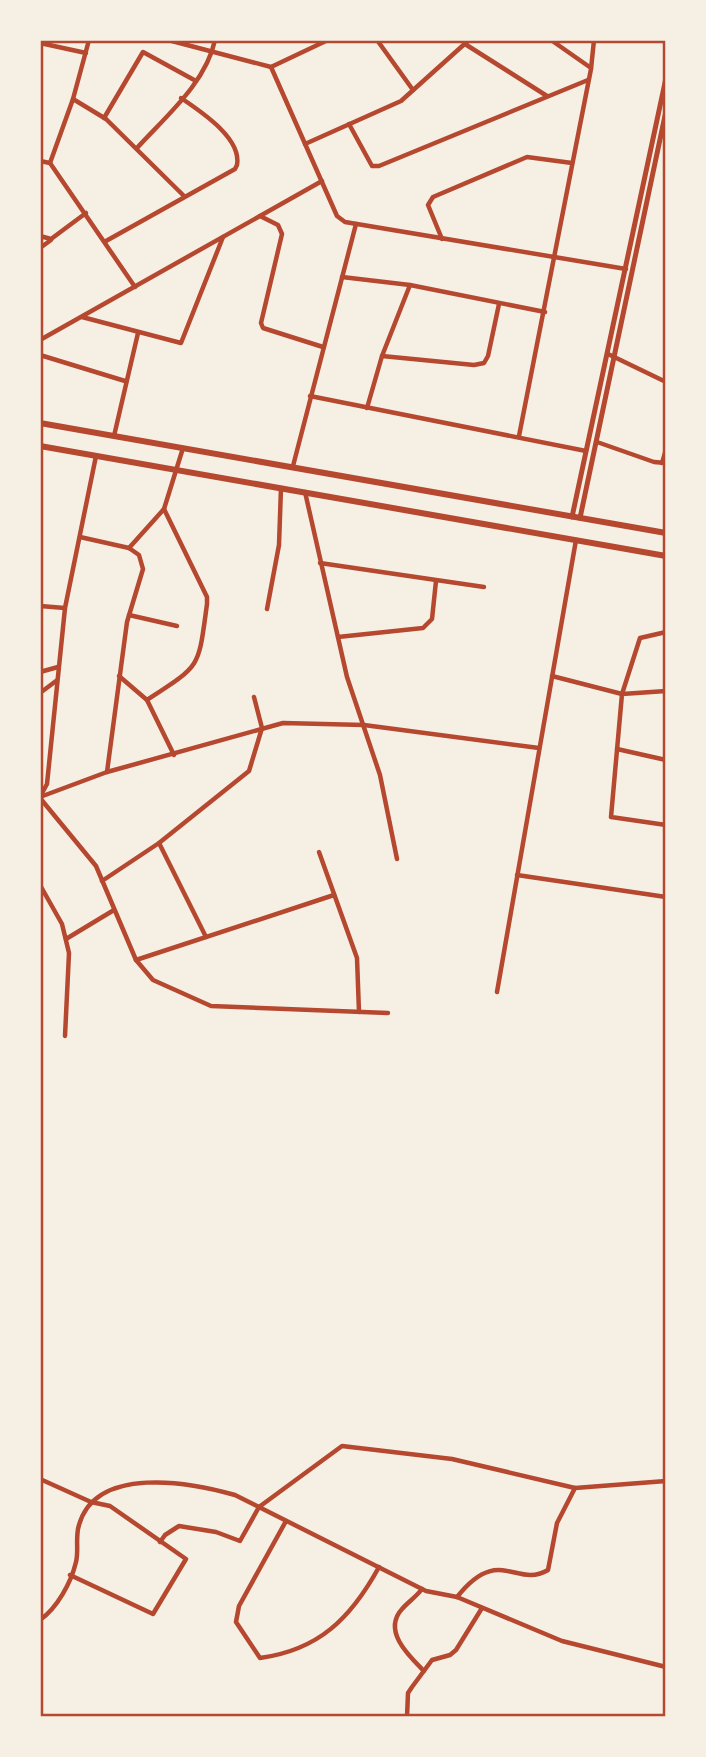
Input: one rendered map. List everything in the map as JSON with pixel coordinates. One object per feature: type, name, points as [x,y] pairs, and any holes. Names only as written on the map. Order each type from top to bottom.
[{"type":"main road","points":[[40,423],[666,533]]},
{"type":"main road","points":[[40,446],[666,556]]},
{"type":"street","points":[[50,163],[73,99],[89,40]]},
{"type":"street","points":[[168,40],[271,67],[328,40]]},
{"type":"street","points":[[137,148],[196,81],[213,52],[215,40]]},
{"type":"street","points":[[377,40],[413,90]]},
{"type":"street","points":[[551,40],[591,69]]},
{"type":"street","points":[[519,436],[589,80],[594,40]]},
{"type":"street","points":[[305,144],[401,100],[467,42],[548,96]]},
{"type":"street","points":[[40,43],[86,53]]},
{"type":"street","points":[[104,117],[143,52],[196,81]]},
{"type":"street","points":[[271,67],[337,216],[345,222],[626,269]]},
{"type":"street","points":[[572,517],[666,78]]},
{"type":"street","points":[[349,124],[366,161],[372,166],[379,166],[589,80]]},
{"type":"street","points":[[106,241],[234,170],[239,160],[232,144],[211,118],[181,98]]},
{"type":"street","points":[[73,99],[104,117],[184,196]]},
{"type":"street","points":[[580,519],[666,111]]},
{"type":"street","points":[[442,239],[428,205],[433,197],[527,158],[572,163]]},
{"type":"street","points":[[40,161],[50,163],[135,287]]},
{"type":"street","points":[[40,340],[322,181]]},
{"type":"street","points":[[40,248],[86,214]]},
{"type":"street","points":[[260,216],[278,225],[282,234],[261,323],[263,328],[323,347]]},
{"type":"street","points":[[293,466],[356,224]]},
{"type":"street","points":[[40,236],[51,239]]},
{"type":"street","points":[[81,316],[177,344],[184,340],[223,237]]},
{"type":"street","points":[[342,277],[410,285],[545,312]]},
{"type":"street","points":[[367,408],[382,356],[410,285]]},
{"type":"street","points":[[382,356],[474,365],[484,363],[499,303]]},
{"type":"street","points":[[114,437],[138,333]]},
{"type":"street","points":[[608,354],[666,382]]},
{"type":"street","points":[[40,355],[125,381]]},
{"type":"street","points":[[310,396],[586,451]]},
{"type":"street","points":[[597,442],[664,463],[666,449]]},
{"type":"street","points":[[129,548],[164,509],[183,448]]},
{"type":"street","points":[[40,797],[47,784],[65,608],[96,456]]},
{"type":"street","points":[[267,609],[279,545],[281,487]]},
{"type":"street","points":[[305,491],[347,677],[380,775],[397,859]]},
{"type":"street","points":[[147,700],[195,665],[200,656],[207,604],[207,597],[164,509]]},
{"type":"street","points":[[80,537],[129,548],[139,555],[143,569],[129,615],[118,675],[107,772]]},
{"type":"street","points":[[497,992],[576,540]]},
{"type":"street","points":[[320,563],[484,587]]},
{"type":"street","points":[[338,636],[423,628],[432,619],[436,581]]},
{"type":"street","points":[[40,606],[65,608]]},
{"type":"street","points":[[129,615],[177,626]]},
{"type":"street","points":[[666,632],[640,638],[622,694],[611,817],[666,825]]},
{"type":"street","points":[[40,672],[58,667]]},
{"type":"street","points":[[118,675],[147,700],[174,755]]},
{"type":"street","points":[[552,676],[622,694],[666,691]]},
{"type":"street","points":[[40,692],[57,680]]},
{"type":"street","points":[[102,881],[159,843],[249,771],[261,728],[254,697]]},
{"type":"street","points":[[40,797],[107,772],[283,723],[364,725],[539,748]]},
{"type":"street","points":[[617,749],[666,760]]},
{"type":"street","points":[[40,797],[96,866],[136,960],[153,980],[211,1006],[388,1013]]},
{"type":"street","points":[[159,843],[206,937]]},
{"type":"street","points":[[319,852],[357,958],[359,1012]]},
{"type":"street","points":[[517,875],[666,897]]},
{"type":"street","points":[[40,885],[62,924],[66,939],[69,981],[65,1036]]},
{"type":"street","points":[[136,960],[334,895]]},
{"type":"street","points":[[66,939],[114,910]]},
{"type":"street","points":[[160,1542],[165,1535],[179,1526],[216,1532],[240,1541],[258,1507],[342,1446],[452,1459],[575,1488],[666,1481]]},
{"type":"street","points":[[40,1479],[91,1502],[110,1506],[186,1559],[153,1614],[70,1575]]},
{"type":"street","points":[[40,1620],[55,1608],[76,1564],[78,1528],[91,1502],[134,1483],[152,1481],[210,1487],[235,1495],[422,1589],[457,1598],[562,1641],[666,1667]]},
{"type":"street","points":[[457,1598],[466,1585],[485,1572],[499,1568],[532,1574],[548,1570],[557,1523],[575,1488]]},
{"type":"street","points":[[286,1521],[239,1606],[236,1622],[260,1658],[288,1654],[328,1632],[363,1595],[379,1567]]},
{"type":"street","points":[[422,1589],[399,1611],[395,1625],[401,1648],[424,1671]]},
{"type":"street","points":[[407,1717],[408,1693],[432,1660],[450,1656],[456,1650],[482,1608]]}]
